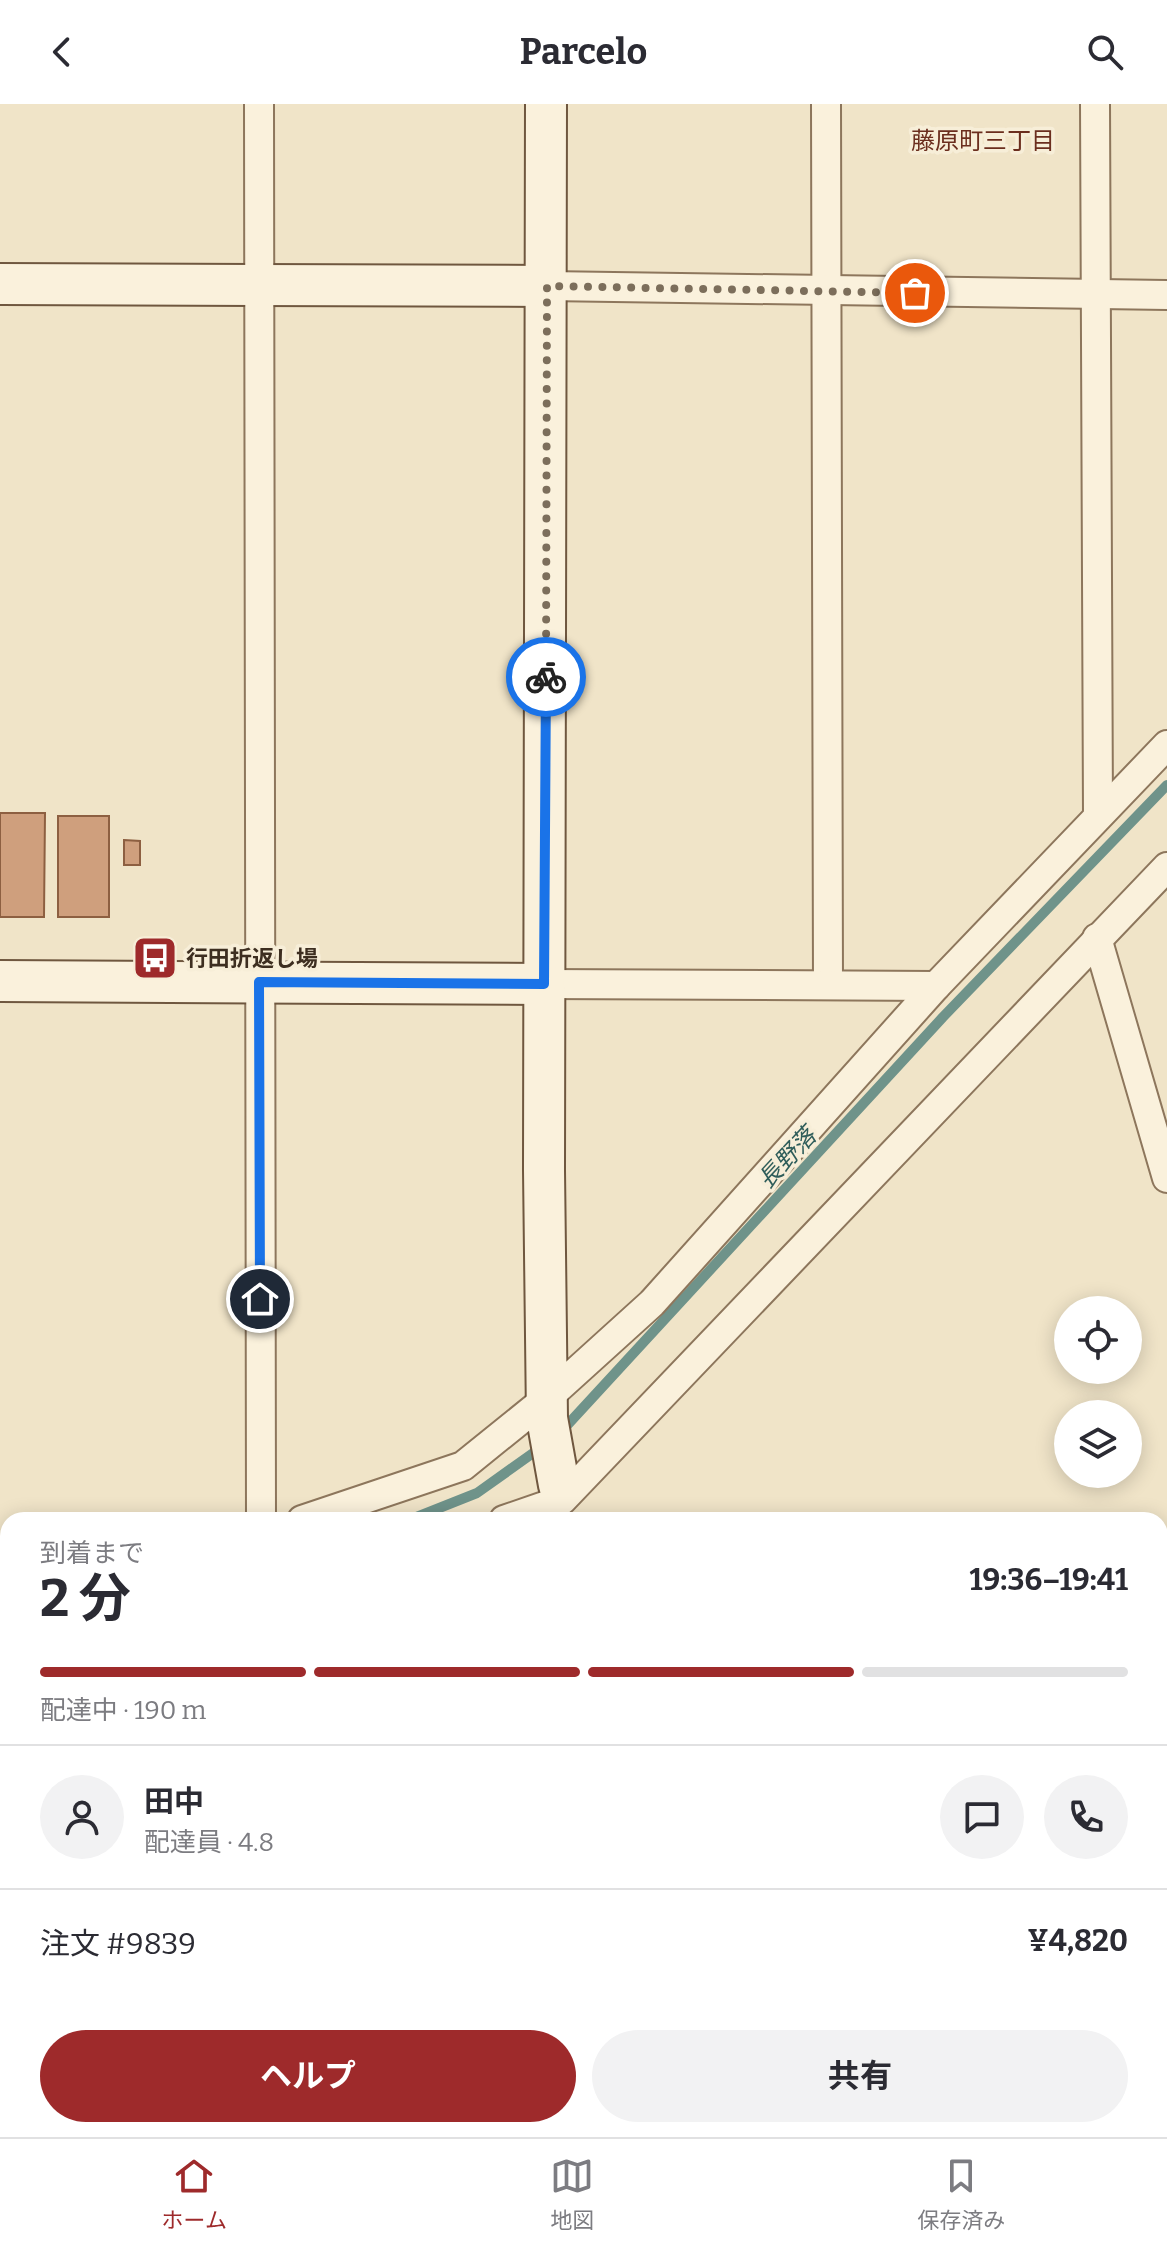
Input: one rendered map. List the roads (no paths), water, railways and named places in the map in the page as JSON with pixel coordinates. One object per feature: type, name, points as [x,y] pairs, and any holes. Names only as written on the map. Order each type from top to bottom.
[{"type":"street","points":[[259,104],[261,1512]]},
{"type":"street","points":[[546,104],[544,984],[547,1408],[563,1501]]},
{"type":"street","points":[[826,104],[828,985]]},
{"type":"street","points":[[1095,104],[1093,294],[1098,815]]},
{"type":"street","points":[[0,284],[547,286],[826,293],[1167,295]]},
{"type":"street","points":[[326,1512],[463,1466],[547,1408],[652,1303],[936,986],[1167,745]]},
{"type":"street","points":[[529,1512],[563,1501],[1167,867]]},
{"type":"street","points":[[1097,938],[1167,1178]]},
{"type":"street","points":[[0,981],[936,986]]},
{"type":"waterway","name":"長野落","points":[[559,1434],[943,1017],[1167,785]]},
{"type":"waterway","name":"長野落","points":[[429,1512],[477,1493],[543,1446]]},
{"type":"place","name":"行田折返し場","points":[[155,958]]},
{"type":"district","name":"藤原町三丁目","points":[[983,141]]}]
